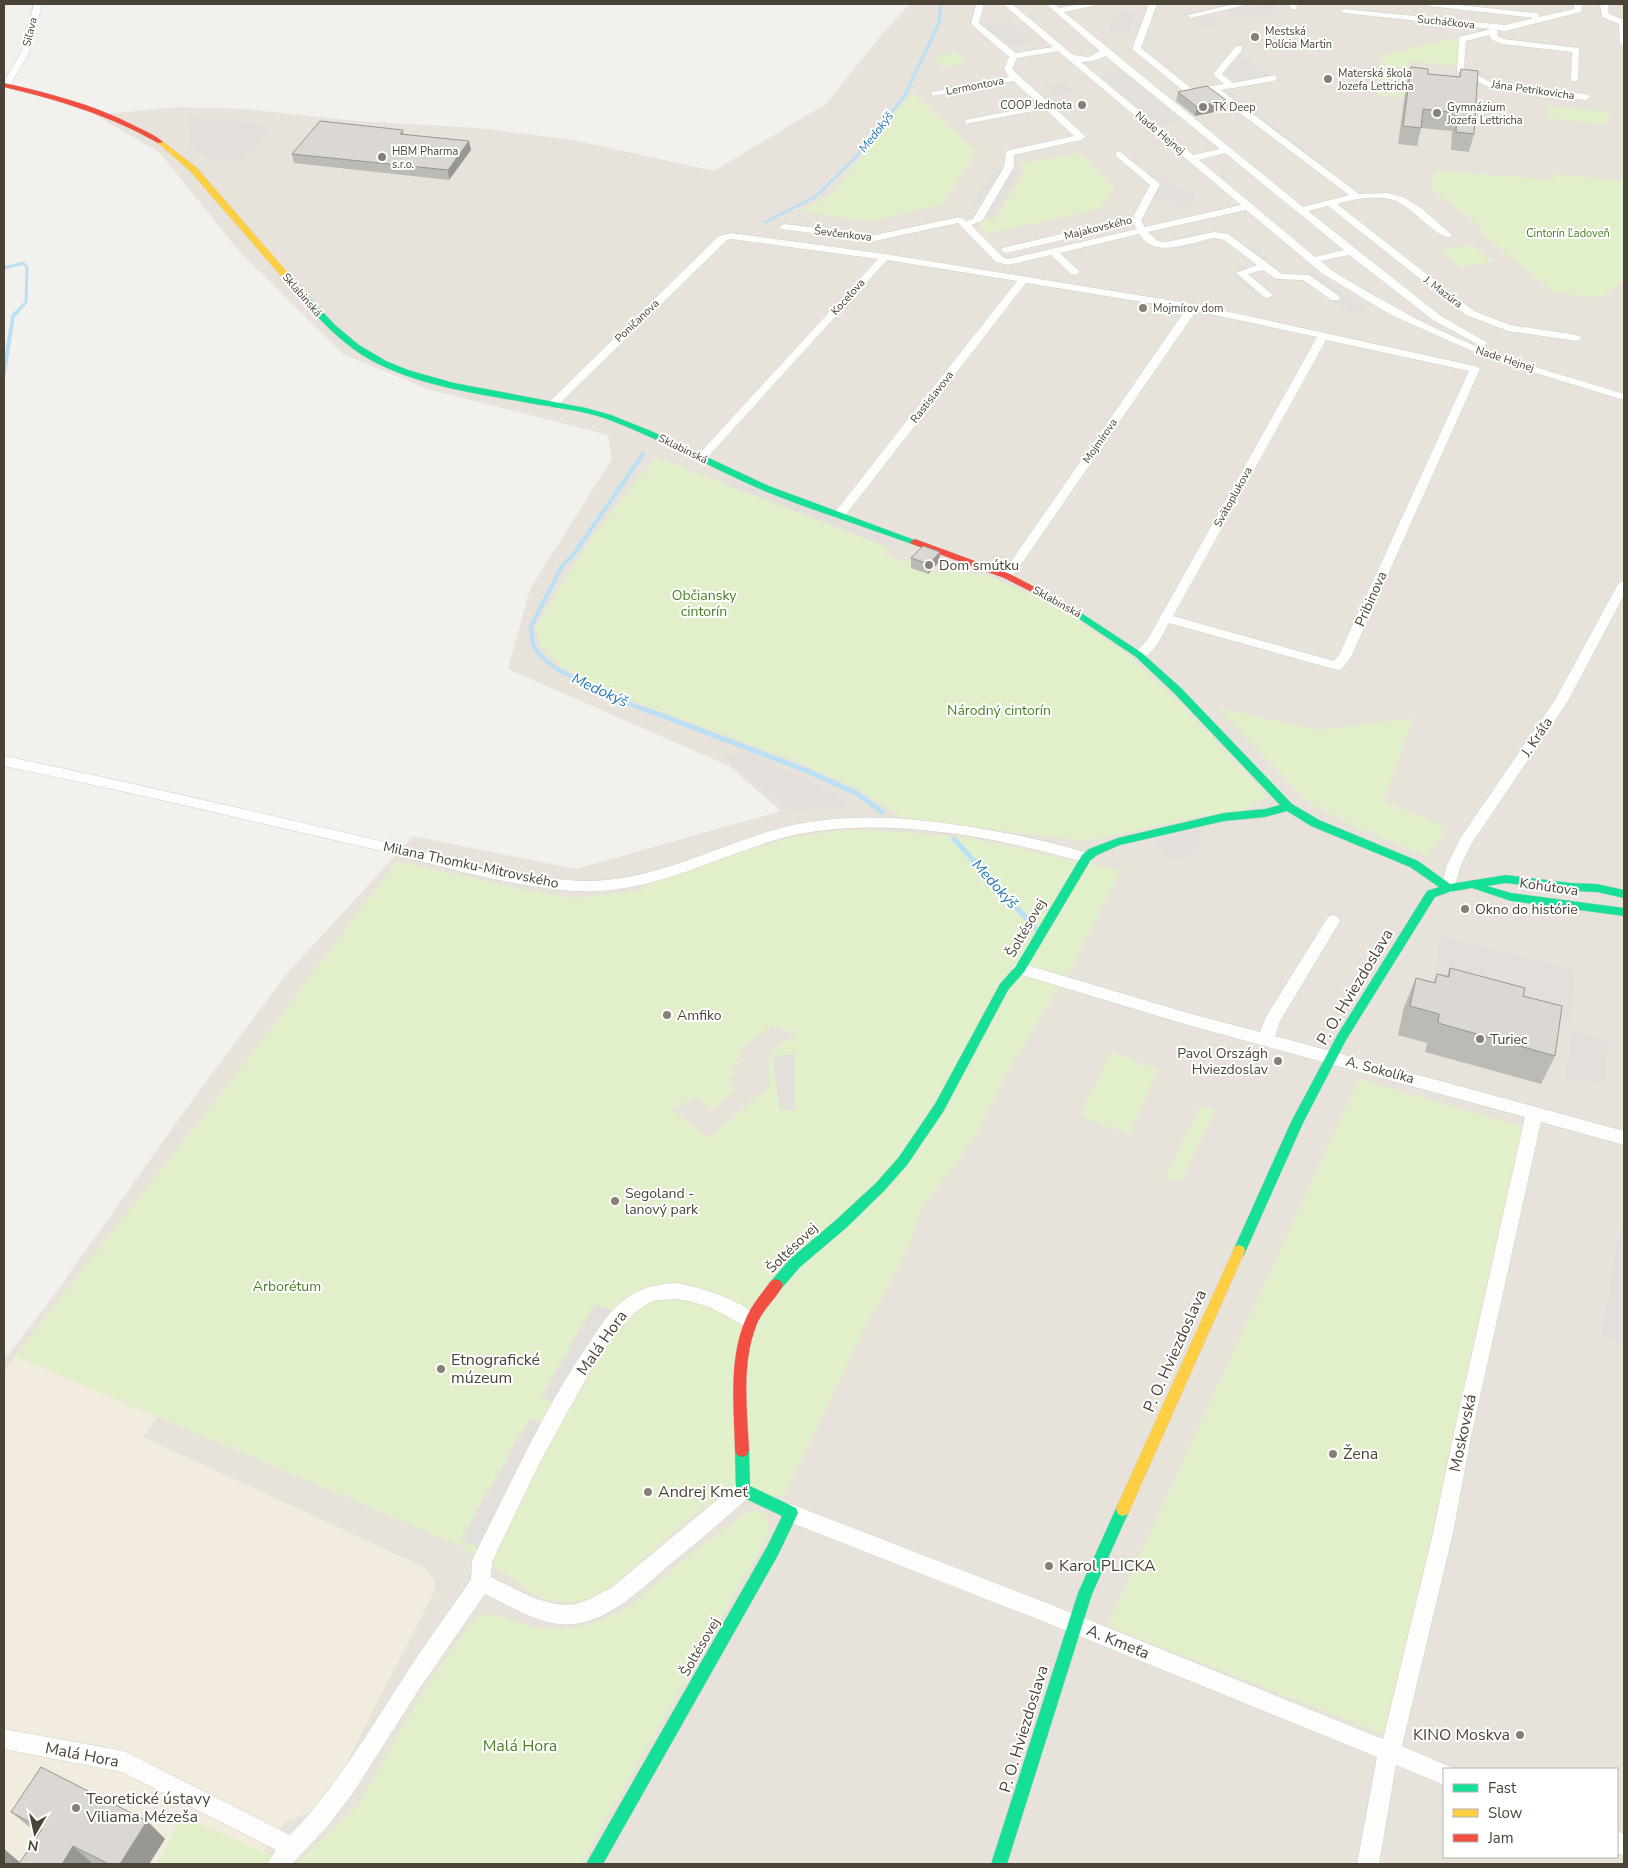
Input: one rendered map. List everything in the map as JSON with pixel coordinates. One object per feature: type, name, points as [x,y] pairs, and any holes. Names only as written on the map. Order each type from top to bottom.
[{"type":"street","name":"Siľava","points":[[5,85],[25,53],[38,4]]},
{"type":"street","points":[[980,4],[975,24],[1014,56],[1060,48]]},
{"type":"street","name":"Nade Hejnej","points":[[1007,4],[1190,158],[1344,283],[1395,313],[1477,350],[1624,397]]},
{"type":"street","name":"Nade Hejnej","points":[[1050,4],[1060,10],[1105,52],[1437,318],[1540,370]]},
{"type":"street","points":[[1060,10],[1093,4]]},
{"type":"street","points":[[1153,4],[1136,49],[1189,91],[1215,90],[1274,78]]},
{"type":"street","points":[[1191,15],[1246,4]]},
{"type":"street","name":"Sucháčkova","points":[[1429,4],[1547,18]]},
{"type":"street","name":"Sucháčkova","points":[[1344,11],[1505,28],[1578,10],[1578,4]]},
{"type":"street","points":[[1604,4],[1605,15],[1624,24],[1624,44]]},
{"type":"street","points":[[1468,38],[1505,28]]},
{"type":"street","points":[[1492,32],[1495,38],[1502,41]]},
{"type":"street","name":"Jána Petrikovicha","points":[[1575,79],[1576,50],[1502,41],[1462,39],[1460,69],[1492,86],[1586,97]]},
{"type":"street","points":[[1232,86],[1217,74],[1239,48]]},
{"type":"street","points":[[1071,57],[1088,60],[1098,58],[1105,52]]},
{"type":"street","name":"Lermontova","points":[[1009,153],[1081,137],[1015,78],[1008,69],[1014,56]]},
{"type":"street","points":[[1086,70],[1091,63],[1101,60],[1118,62]]},
{"type":"street","name":"Lermontova","points":[[935,94],[1015,78]]},
{"type":"street","name":"Sklabinská","points":[[5,85],[82,104],[137,128],[174,152],[193,169],[325,322],[365,353],[386,364],[434,380],[552,405],[584,409],[632,425],[767,488],[1006,576],[1060,602],[1139,655],[1177,690],[1288,807],[1315,823],[1414,864],[1448,888]]},
{"type":"street","points":[[1215,90],[1357,197]]},
{"type":"street","points":[[968,122],[1047,106]]},
{"type":"street","points":[[1190,158],[1228,150]]},
{"type":"street","name":"Ševčenkova","points":[[784,226],[875,238],[977,221],[1009,168],[1009,153]]},
{"type":"street","name":"Majakovského","points":[[1006,250],[1137,219],[1155,184],[1119,154]]},
{"type":"street","points":[[1301,210],[1367,195],[1401,200],[1447,235]]},
{"type":"street","name":"J. Mazúra","points":[[1330,203],[1470,313],[1508,328],[1577,338]]},
{"type":"street","points":[[962,222],[1000,260],[1008,262],[1249,206]]},
{"type":"street","points":[[1137,219],[1141,230],[1153,242],[1175,245],[1216,235],[1225,236],[1280,277],[1305,277],[1335,298]]},
{"type":"street","name":"Poničanova","points":[[552,405],[723,238],[731,236],[884,257]]},
{"type":"street","points":[[1314,260],[1352,251]]},
{"type":"street","points":[[1053,252],[1075,272]]},
{"type":"street","points":[[884,257],[1193,307],[1323,336]]},
{"type":"street","name":"Koceľova","points":[[700,458],[884,257]]},
{"type":"street","points":[[1264,266],[1241,273],[1268,295]]},
{"type":"street","name":"Rastislavova","points":[[839,515],[1024,279]]},
{"type":"street","name":"Mojmírova","points":[[1006,576],[1193,307]]},
{"type":"street","name":"Pribinova","points":[[1166,618],[1337,666],[1345,657],[1475,369],[1323,336]]},
{"type":"street","name":"Svätoplukova","points":[[1139,655],[1153,641],[1323,336]]},
{"type":"street","name":"J. Kráľa","points":[[1448,888],[1454,865],[1466,841],[1561,701],[1624,584]]},
{"type":"street","name":"Milana Thomku-Mitrovského","points":[[4,761],[108,782],[501,874],[567,885],[595,886],[621,883],[666,871],[778,834],[804,828],[850,824],[885,824],[961,831],[1049,847],[1086,858]]},
{"type":"street","name":"Šoltésovej","points":[[743,1490],[740,1386],[744,1348],[751,1321],[778,1280],[794,1263],[841,1224],[880,1187],[903,1161],[939,1108],[1004,987],[1020,969],[1066,888],[1086,858],[1106,845],[1224,818],[1265,813],[1288,807]]},
{"type":"street","name":"Kohútova","points":[[1448,888],[1506,879],[1571,888],[1597,888],[1624,894]]},
{"type":"street","points":[[1597,888],[1624,883]]},
{"type":"street","name":"Kohútova","points":[[1471,885],[1511,896],[1624,912]]},
{"type":"street","name":"P. O. Hviezdoslava","points":[[999,1864],[1088,1584],[1297,1122],[1331,1057],[1366,997],[1431,894],[1448,888]]},
{"type":"street","points":[[1604,909],[1624,907]]},
{"type":"street","points":[[1265,1040],[1273,1019],[1333,921]]},
{"type":"street","name":"A. Sokolíka","points":[[1020,969],[1106,996],[1624,1138]]},
{"type":"street","name":"Moskovská","points":[[1368,1864],[1384,1770],[1443,1534],[1461,1442],[1526,1156],[1534,1113]]},
{"type":"street","name":"Malá Hora","points":[[278,1864],[292,1846],[324,1814],[341,1792],[375,1742],[402,1697],[481,1582],[482,1561],[555,1416],[584,1365],[611,1324],[626,1308],[647,1294],[684,1290],[726,1305],[751,1321]]},
{"type":"street","points":[[481,1582],[530,1606],[558,1614],[574,1614],[592,1609],[618,1595],[743,1490],[790,1513]]},
{"type":"street","name":"Šoltésovej","points":[[594,1864],[773,1550],[790,1513]]},
{"type":"street","name":"A. Kmeťa","points":[[790,1513],[1074,1624],[1443,1774]]},
{"type":"street","name":"Malá Hora","points":[[4,1739],[124,1762],[292,1846]]},
{"type":"shaded area","points":[[910,4],[1624,4],[1624,1864],[4,1864],[4,1360],[49,1302],[194,1098],[286,975],[413,836],[576,869],[781,811],[729,766],[508,669],[530,589],[612,459],[608,435],[427,389],[343,354],[240,252],[159,152],[95,115],[178,107],[245,109],[357,121],[478,128],[573,140],[714,171],[826,104],[883,33]]},
{"type":"shaded area","points":[[1263,4],[1278,4],[1272,16],[1266,16],[1265,19],[1227,15],[1229,9]]},
{"type":"shaded area","points":[[1116,10],[1136,12],[1128,33],[1108,30]]},
{"type":"shaded area","points":[[1214,16],[1226,25],[1206,29],[1193,20]]},
{"type":"shaded area","points":[[1011,20],[1036,42],[1007,47],[982,26]]},
{"type":"shaded area","points":[[1247,59],[1269,76],[1236,83],[1228,76],[1222,75],[1233,61]]},
{"type":"shaded area","points":[[1123,71],[1183,121],[1159,126],[1100,76]]},
{"type":"shaded area","points":[[1064,82],[1075,91],[1054,95],[1043,86]]},
{"type":"shaded area","points":[[1229,91],[1324,164],[1318,165],[1223,92]]},
{"type":"shaded area","points":[[187,116],[264,125],[269,131],[241,161],[206,157],[186,144],[191,141]]},
{"type":"shaded area","points":[[997,168],[1003,169],[979,204],[972,203]]},
{"type":"shaded area","points":[[1152,169],[1171,186],[1195,192],[1190,210],[1176,208],[1177,203],[1152,199],[1159,185],[1145,171]]},
{"type":"shaded area","points":[[1013,170],[1020,172],[992,219],[984,218]]},
{"type":"shaded area","points":[[1203,231],[1207,235],[1226,233],[1242,246],[1252,245],[1287,275],[1312,271],[1370,310],[1352,315],[1308,281],[1278,281],[1264,271],[1249,274],[1275,293],[1257,297],[1231,273],[1252,266],[1252,262],[1221,237],[1208,240],[1212,243],[1181,251],[1153,244],[1157,240],[1166,243],[1173,242],[1170,238]]},
{"type":"shaded area","points":[[730,479],[898,543],[891,548],[727,485]]},
{"type":"shaded area","points":[[743,750],[848,799],[841,810],[792,811],[723,759]]},
{"type":"shaded area","points":[[1208,827],[1191,858],[1170,860],[1154,840]]},
{"type":"shaded area","points":[[1441,936],[1576,970],[1570,1028],[1431,993]]},
{"type":"shaded area","points":[[1572,1031],[1609,1040],[1605,1086],[1566,1076]]},
{"type":"shaded area","points":[[795,1054],[795,1110],[779,1110],[773,1056]]},
{"type":"shaded area","points":[[1620,1229],[1624,1231],[1624,1344],[1601,1336]]},
{"type":"shaded area","points":[[595,1304],[621,1313],[561,1406],[541,1397]]},
{"type":"shaded area","points":[[15,1356],[157,1417],[143,1437],[424,1567],[434,1580],[435,1590],[336,1783],[314,1810],[285,1822],[255,1864],[4,1864],[4,1371]]},
{"type":"shaded area","points":[[530,1418],[550,1426],[487,1551],[460,1540]]},
{"type":"green space","points":[[1458,37],[1457,66],[1409,61],[1405,98],[1377,95],[1383,55]]},
{"type":"green space","points":[[956,53],[967,63],[944,68],[933,57]]},
{"type":"green space","points":[[912,92],[977,152],[943,204],[870,222],[801,211],[831,195]]},
{"type":"green space","points":[[1548,106],[1607,112],[1610,120],[1607,120],[1607,125],[1548,118],[1545,111],[1548,111]]},
{"type":"green space","points":[[1081,153],[1114,188],[1100,209],[986,234],[978,224],[983,217],[995,218],[1025,172],[1018,164]]},
{"type":"green space","name":"Cintorín Ľadoveň","points":[[1434,170],[1553,180],[1554,174],[1624,181],[1624,280],[1602,298],[1555,293],[1481,233],[1480,226],[1431,189]]},
{"type":"green space","points":[[1471,244],[1492,261],[1462,268],[1440,251]]},
{"type":"green space","points":[[656,457],[890,548],[885,554],[904,562],[906,560],[916,563],[911,568],[928,574],[932,569],[942,573],[948,566],[976,575],[983,574],[1052,603],[1132,657],[1183,706],[1268,796],[1244,811],[1202,816],[1089,841],[907,820],[859,790],[801,763],[611,693],[560,666],[539,644],[536,626],[587,544]]},
{"type":"green space","points":[[1217,707],[1317,730],[1413,718],[1384,801],[1447,828],[1428,857],[1363,830],[1308,802]]},
{"type":"green space","name":"Arborétum","points":[[853,829],[968,837],[1121,871],[1072,968],[1008,1070],[976,1136],[920,1211],[909,1247],[865,1328],[784,1495],[704,1506],[603,1594],[577,1602],[550,1601],[528,1591],[515,1580],[459,1545],[15,1356],[254,1051],[397,861],[523,890],[577,898],[642,890],[652,881],[788,838]],"holes":[[[772,1025],[796,1034],[769,1053],[770,1086],[708,1138],[671,1109],[671,1106],[679,1107],[685,1101],[689,1103],[697,1097],[713,1110],[736,1089],[727,1080],[735,1073],[731,1070],[739,1063],[736,1060],[742,1053],[739,1050]]]},
{"type":"green space","points":[[1111,1052],[1158,1069],[1129,1134],[1080,1116]]},
{"type":"green space","points":[[1359,1079],[1527,1128],[1391,1737],[1107,1626]]},
{"type":"green space","points":[[1200,1106],[1215,1110],[1180,1182],[1166,1177]]},
{"type":"green space","name":"Malá Hora","points":[[750,1511],[759,1511],[768,1515],[768,1536],[581,1864],[295,1864],[358,1806],[427,1684],[471,1622],[481,1614],[498,1616],[535,1627],[561,1630],[594,1623],[628,1608],[688,1556]]},
{"type":"green space","points":[[182,1816],[291,1864],[157,1864]]},
{"type":"building","points":[[1411,67],[1428,69],[1428,74],[1460,77],[1461,69],[1478,71],[1474,134],[1456,132],[1457,113],[1423,109],[1421,128],[1403,126]]},
{"type":"building","points":[[1207,86],[1226,100],[1197,107],[1178,92]]},
{"type":"building","name":"HBM Pharma s.r.o.","points":[[320,121],[403,130],[400,134],[469,141],[448,170],[292,154]]},
{"type":"building","points":[[923,546],[940,552],[929,564],[911,558]]},
{"type":"building","points":[[1450,968],[1525,988],[1523,996],[1562,1006],[1555,1056],[1438,1023],[1439,1014],[1410,1006],[1416,978],[1435,983],[1437,974],[1449,977]]},
{"type":"building","points":[[41,1767],[147,1821],[120,1864],[109,1864],[73,1846],[62,1864],[19,1864],[42,1829],[11,1812]]},
{"type":"waterway","name":"Medokýš","points":[[765,222],[815,197],[856,157],[905,95],[939,23],[941,4]]},
{"type":"waterway","points":[[4,268],[23,263],[27,267],[26,302],[16,313]]},
{"type":"waterway","points":[[4,373],[13,316],[16,313]]},
{"type":"waterway","name":"Medokýš","points":[[643,454],[576,551],[561,568],[531,626],[533,645],[540,655],[555,668],[609,696],[651,712]]},
{"type":"waterway","name":"Medokýš","points":[[647,710],[805,770],[856,793],[882,812]]},
{"type":"waterway","name":"Medokýš","points":[[954,839],[1036,929]]},
{"type":"traffic: fast","points":[[304,297],[332,327],[356,347],[383,363],[405,372],[454,386],[578,409],[608,417],[648,433],[766,488],[915,542]]},
{"type":"traffic: fast","points":[[1066,606],[1139,655],[1177,690],[1288,807],[1315,823],[1414,864],[1448,888]]},
{"type":"traffic: fast","points":[[776,1285],[795,1263],[841,1224],[880,1187],[903,1161],[939,1108],[1004,987],[1020,969],[1086,858],[1093,852],[1118,842],[1224,817],[1265,813],[1288,807]]},
{"type":"traffic: fast","points":[[1239,1251],[1297,1122],[1342,1037],[1431,894],[1448,888],[1506,879],[1571,887],[1597,888],[1624,894]]},
{"type":"traffic: fast","points":[[1477,887],[1511,897],[1624,912]]},
{"type":"traffic: fast","points":[[594,1864],[773,1550],[791,1513],[743,1490],[742,1450]]},
{"type":"traffic: fast","points":[[999,1864],[1085,1593],[1123,1509]]},
{"type":"traffic: slow","points":[[160,142],[193,169],[304,297]]},
{"type":"traffic: slow","points":[[1123,1509],[1239,1251]]},
{"type":"traffic: jam","points":[[4,85],[84,106],[122,121],[160,142]]},
{"type":"traffic: jam","points":[[915,542],[1007,576],[1066,606]]},
{"type":"traffic: jam","points":[[742,1450],[741,1383],[747,1333],[754,1315],[776,1285]]},
{"type":"place","name":"Mestská Polícia Martin","points":[[1255,37]]},
{"type":"place","name":"Materská škola Jozefa Lettricha","points":[[1328,79]]},
{"type":"place","name":"COOP Jednota","points":[[1082,105]]},
{"type":"place","name":"TK Deep","points":[[1203,107]]},
{"type":"place","name":"Gymnázium Jozefa Lettricha","points":[[1437,113]]},
{"type":"place","name":"HBM Pharma s.r.o.","points":[[382,157]]},
{"type":"place","name":"Mojmírov dom","points":[[1143,308]]},
{"type":"place","name":"Dom smútku","points":[[929,565]]},
{"type":"place","name":"Okno do histórie","points":[[1465,909]]},
{"type":"place","name":"Amfiko","points":[[667,1015]]},
{"type":"place","name":"Turiec","points":[[1480,1039]]},
{"type":"place","name":"Pavol Országh Hviezdoslav","points":[[1278,1061]]},
{"type":"place","name":"Segoland - lanový park","points":[[615,1201]]},
{"type":"place","name":"Etnografické múzeum","points":[[441,1369]]},
{"type":"place","name":"Žena","points":[[1333,1454]]},
{"type":"place","name":"Andrej Kmeť","points":[[648,1492]]},
{"type":"place","name":"Karol PLICKA","points":[[1049,1566]]},
{"type":"place","name":"KINO Moskva","points":[[1520,1735]]},
{"type":"place","name":"Teoretické ústavy Viliama Mézeša","points":[[76,1808]]},
{"type":"park label","name":"Občiansky cintorín","points":[[704,604]]},
{"type":"park label","name":"Národný cintorín","points":[[999,710]]}]
